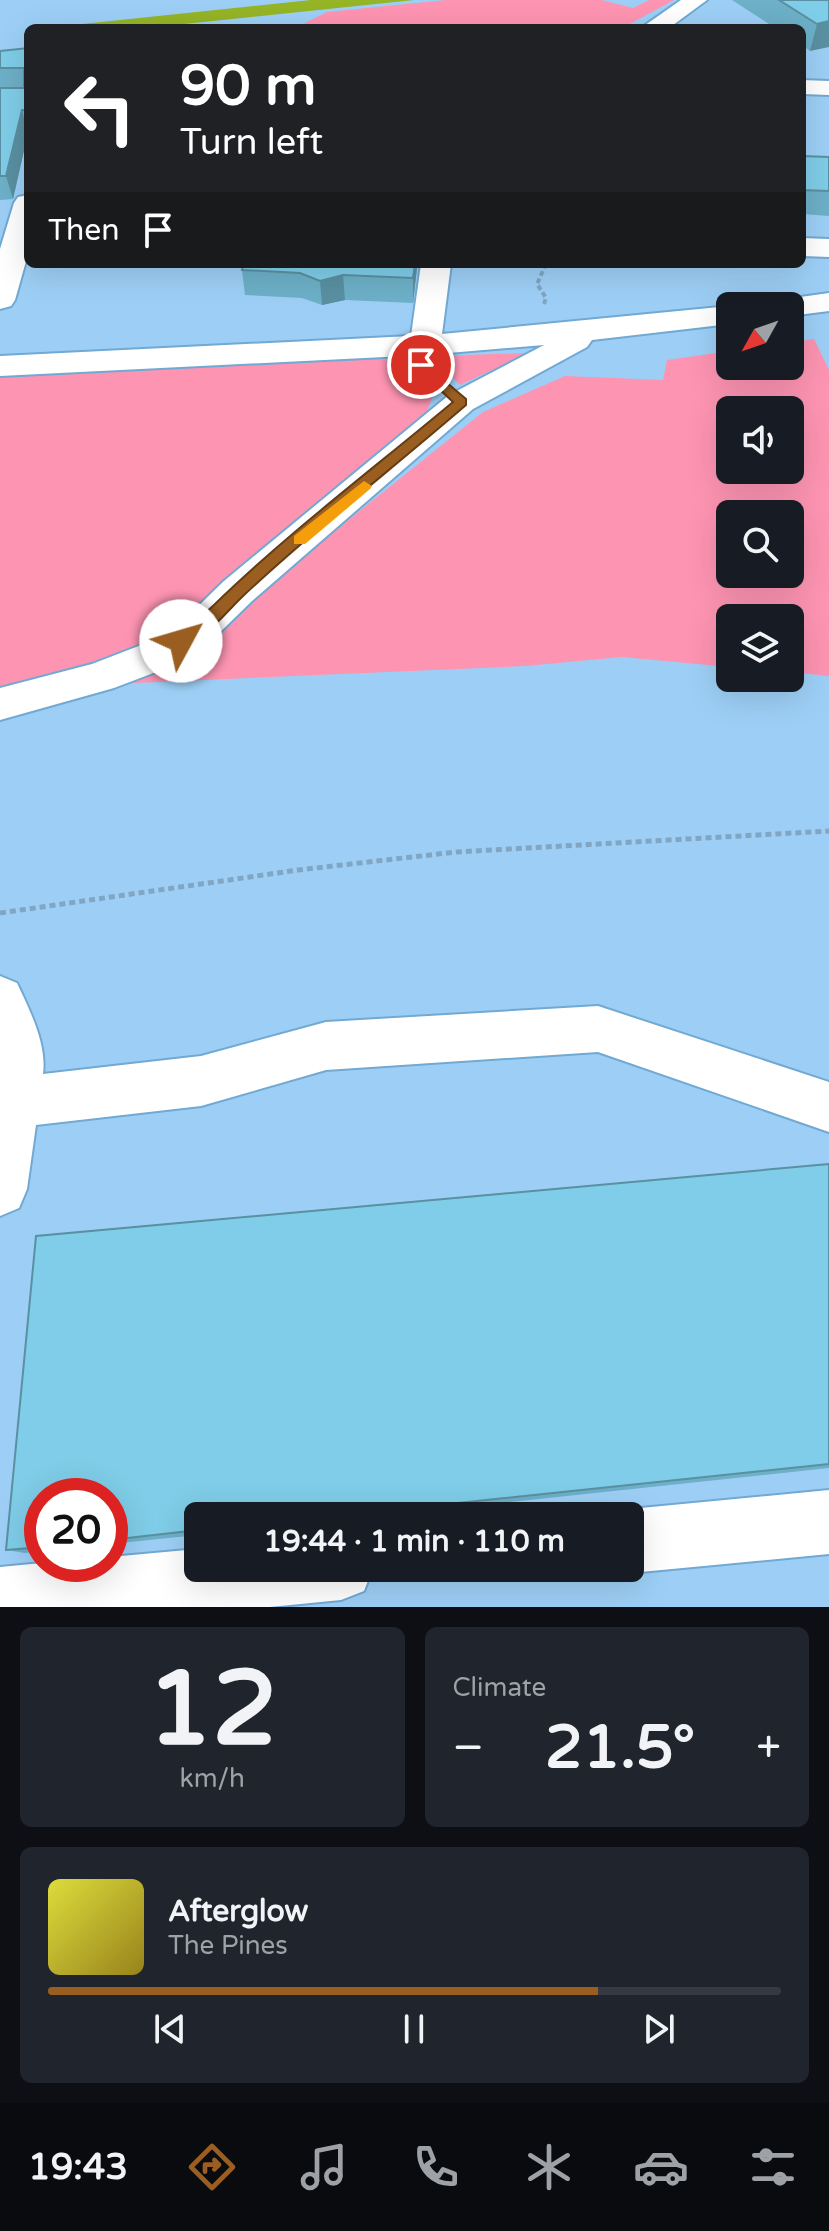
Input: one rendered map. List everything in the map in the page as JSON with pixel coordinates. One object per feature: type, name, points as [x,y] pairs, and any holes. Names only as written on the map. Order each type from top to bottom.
[{"type":"lane","points":[[659,24],[696,0]]},
{"type":"lane","points":[[806,87],[829,88]]},
{"type":"lane","points":[[0,300],[24,217]]},
{"type":"lane","points":[[806,247],[829,248]]},
{"type":"lane","points":[[432,370],[436,268]]},
{"type":"lane","points":[[804,307],[826,307]]},
{"type":"lane","points":[[0,366],[432,370],[589,332],[716,317]]},
{"type":"lane","points":[[0,704],[100,677],[163,653],[199,629],[238,591],[432,370],[589,332]]},
{"type":"lane","points":[[0,999],[20,1056],[0,1189]]},
{"type":"lane","points":[[13,1103],[201,1081],[326,1046],[598,1029],[829,1107]]},
{"type":"lane","points":[[644,1540],[829,1522]]},
{"type":"lane","points":[[0,1600],[192,1582]]},
{"type":"path","points":[[0,913],[283,872],[456,852],[829,831]]},
{"type":"shaded area","points":[[0,0],[829,0],[829,1607],[0,1607]]},
{"type":"shaded area","points":[[311,0],[414,0],[184,24],[82,24]]},
{"type":"shaded area","points":[[446,0],[602,0],[633,8],[649,0],[674,0],[629,24],[303,24],[327,12]]},
{"type":"shaded area","points":[[814,339],[829,370],[829,676],[804,673],[804,604],[716,604],[716,666],[622,657],[525,666],[112,684],[277,577],[483,412],[565,376],[663,380],[667,360],[716,353],[716,380],[804,380],[804,341]]},
{"type":"shaded area","points":[[529,353],[460,385],[431,356]]},
{"type":"shaded area","points":[[377,358],[399,366],[431,389],[432,399],[425,416],[172,640],[0,697],[0,376]]},
{"type":"building","points":[[779,0],[829,0],[829,21],[817,24]]},
{"type":"building","points":[[24,48],[24,68],[0,68],[0,51]]},
{"type":"building","points":[[0,88],[24,88],[24,110],[6,176],[0,176]]},
{"type":"building","points":[[806,156],[829,157],[829,191],[806,190]]},
{"type":"building","points":[[414,268],[413,278],[343,275],[320,281],[300,273],[242,270]]},
{"type":"building","points":[[829,1164],[829,1464],[467,1502],[184,1502],[184,1532],[128,1538],[128,1478],[24,1478],[24,1548],[6,1550],[36,1236]]},
{"type":"slow traffic","points":[[299,540],[364,486]]},
{"type":"route","points":[[181,641],[199,629],[238,591],[461,402],[421,365]]}]
